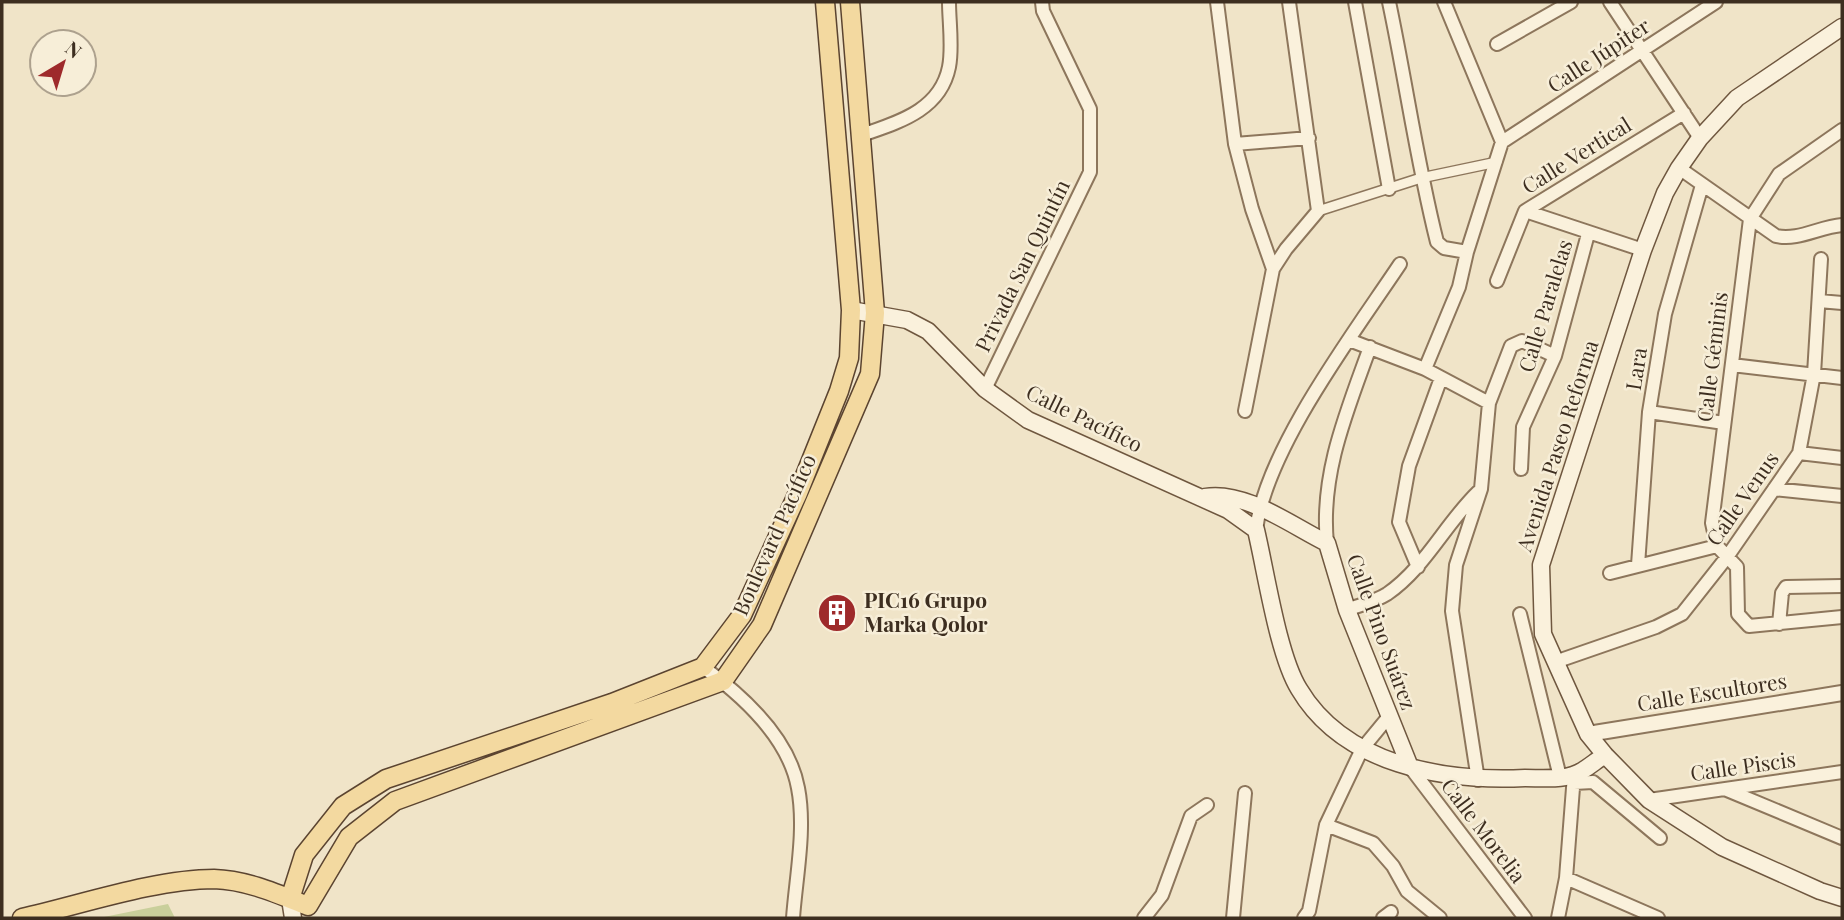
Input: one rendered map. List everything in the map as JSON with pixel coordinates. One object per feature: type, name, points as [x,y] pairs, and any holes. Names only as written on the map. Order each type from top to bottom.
[{"type":"main road","name":"Boulevard Pacífico","points":[[704,667],[743,615],[798,493],[849,358],[851,310],[825,2]]},
{"type":"main road","name":"Boulevard Pacífico","points":[[723,681],[762,625],[870,374],[875,313],[850,2]]},
{"type":"main road","name":"Avenida Paseo Reforma","points":[[1842,27],[1737,97],[1700,138],[1665,193],[1643,250],[1541,565],[1543,634],[1588,734],[1605,755],[1649,800],[1721,846],[1820,891],[1842,898]]},
{"type":"main road","name":"Calle Pacífico","points":[[851,310],[907,320],[928,331],[985,389],[1028,420],[1228,510],[1256,530]]},
{"type":"main road","name":"Calle Pacífico","points":[[1201,497],[1217,495],[1258,509],[1327,543]]},
{"type":"main road","points":[[1256,530],[1287,661],[1297,687],[1313,711],[1362,749],[1410,767],[1478,780],[1569,778],[1605,755]]},
{"type":"main road","name":"Calle Pino Suárez","points":[[1327,543],[1347,610],[1410,767]]},
{"type":"main road","points":[[293,918],[290,899],[304,855],[343,806],[386,779],[612,703],[704,667]]},
{"type":"main road","points":[[22,918],[175,883],[214,880],[253,886],[290,899],[304,912],[349,837],[395,801],[723,681]]},
{"type":"street","points":[[859,136],[912,117],[937,95],[949,67],[949,2]]},
{"type":"street","name":"Privada San Quintín","points":[[985,389],[1090,172],[1090,109],[1043,11],[1042,2]]},
{"type":"street","points":[[1217,2],[1235,145],[1251,209],[1273,269]]},
{"type":"street","points":[[1289,2],[1318,211]]},
{"type":"street","points":[[1355,2],[1389,189]]},
{"type":"street","points":[[1389,2],[1409,99],[1421,178],[1437,242],[1444,248],[1466,252]]},
{"type":"street","points":[[1425,369],[1459,287],[1466,252],[1502,142],[1444,2]]},
{"type":"street","points":[[1497,44],[1571,2]]},
{"type":"street","points":[[1610,2],[1700,138]]},
{"type":"street","name":"Calle Júpiter","points":[[1502,142],[1716,2]]},
{"type":"street","name":"Calle Vertical","points":[[1525,211],[1684,113]]},
{"type":"street","name":"Calle Géminis","points":[[1717,546],[1712,523],[1750,219],[1779,174],[1842,130]]},
{"type":"street","points":[[1235,145],[1309,138]]},
{"type":"street","points":[[1245,411],[1273,269],[1318,211],[1421,178],[1497,162]]},
{"type":"street","points":[[1679,168],[1776,236],[1790,239],[1823,226],[1842,225]]},
{"type":"street","name":"Lara","points":[[1638,565],[1649,412],[1665,314],[1702,185]]},
{"type":"street","points":[[1497,281],[1525,211]]},
{"type":"street","name":"Calle Vertical","points":[[1525,211],[1643,250]]},
{"type":"street","name":"Calle Paralelas","points":[[1521,469],[1523,427],[1555,356],[1588,234]]},
{"type":"street","name":"Calle Venus","points":[[1555,662],[1656,628],[1682,614],[1727,557],[1799,453],[1814,374],[1821,259]]},
{"type":"street","points":[[1256,530],[1258,509],[1270,477],[1301,419],[1400,264]]},
{"type":"street","points":[[1819,301],[1842,303]]},
{"type":"street","points":[[1349,340],[1425,369],[1489,403]]},
{"type":"street","points":[[1478,780],[1452,611],[1456,565],[1481,489],[1489,403],[1515,342],[1522,341],[1555,356]]},
{"type":"street","name":"Calle Pino Suárez","points":[[1327,543],[1324,515],[1333,452],[1370,347]]},
{"type":"street","points":[[1732,365],[1842,378]]},
{"type":"street","points":[[1418,568],[1399,522],[1409,466],[1441,378]]},
{"type":"street","points":[[1649,412],[1724,423]]},
{"type":"street","points":[[1799,453],[1842,458]]},
{"type":"street","points":[[1347,610],[1386,595],[1418,568],[1456,513],[1481,489]]},
{"type":"street","points":[[1774,489],[1842,496]]},
{"type":"street","points":[[1610,573],[1717,546],[1737,567],[1738,614],[1749,626],[1842,617]]},
{"type":"street","points":[[1779,624],[1782,593],[1786,587],[1842,586]]},
{"type":"street","points":[[1520,614],[1569,778],[1566,878],[1558,918]]},
{"type":"street","points":[[704,667],[723,681],[765,722],[793,771],[799,800],[793,918]]},
{"type":"street","name":"Calle Escultores","points":[[1588,734],[1842,693]]},
{"type":"street","points":[[1310,916],[1326,825],[1362,749],[1390,715]]},
{"type":"street","name":"Calle Morelia","points":[[1410,767],[1525,918]]},
{"type":"street","name":"Calle Piscis","points":[[1649,800],[1842,772]]},
{"type":"street","points":[[1569,778],[1593,782],[1660,838]]},
{"type":"street","points":[[1727,790],[1842,838]]},
{"type":"street","points":[[1234,918],[1245,793]]},
{"type":"street","points":[[1144,918],[1162,895],[1191,816],[1207,805]]},
{"type":"street","points":[[1326,825],[1373,843],[1393,866],[1407,891],[1440,918]]},
{"type":"street","points":[[1566,878],[1658,918]]},
{"type":"green space","points":[[168,904],[175,918],[99,918]]},
{"type":"place","name":"PIC16 Grupo Marka Qolor","points":[[837,613]]}]
